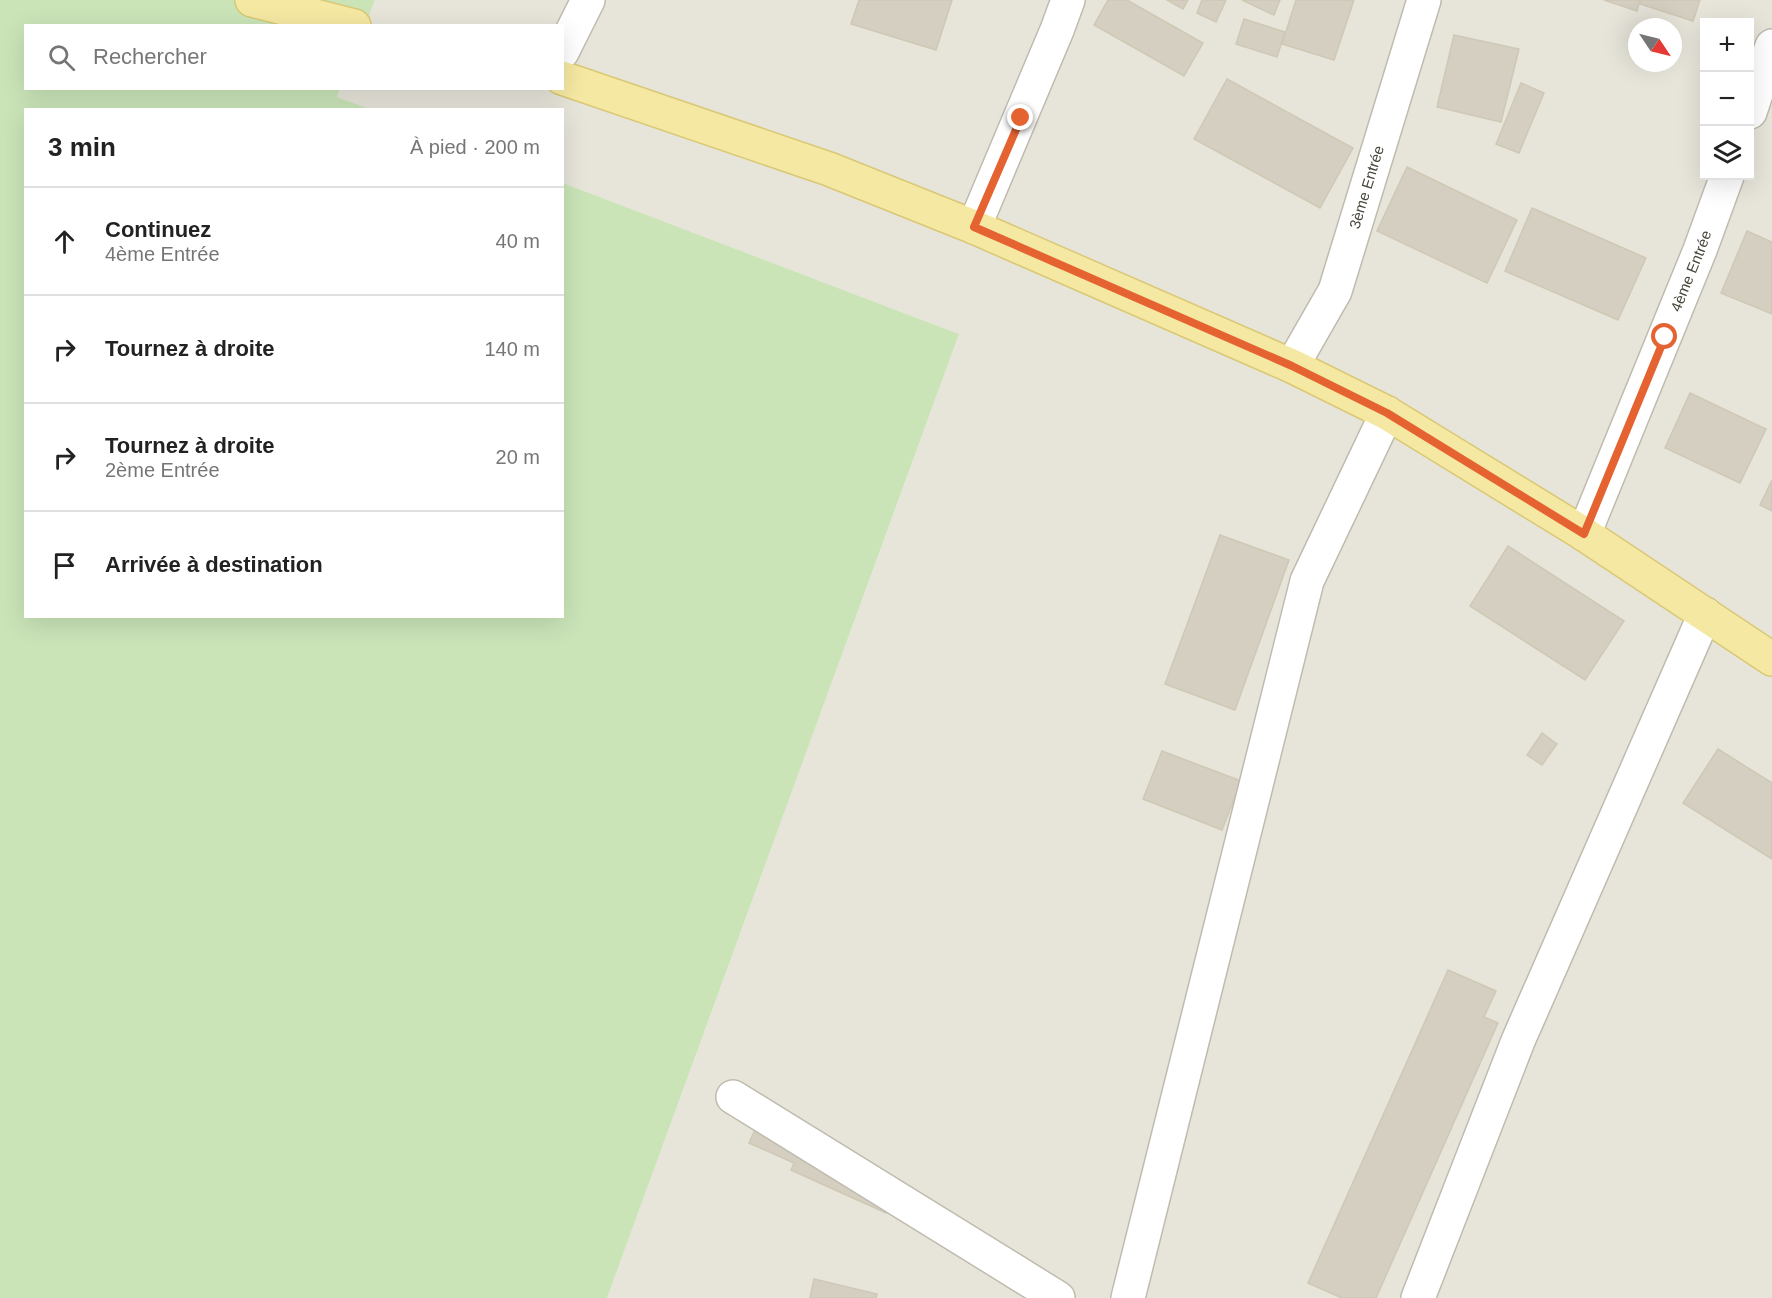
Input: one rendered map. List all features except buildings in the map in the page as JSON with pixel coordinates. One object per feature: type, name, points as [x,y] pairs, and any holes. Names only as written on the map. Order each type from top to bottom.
[{"type":"main road","points":[[252,0],[346,24]]},
{"type":"main road","points":[[564,79],[830,169],[974,227],[1292,366],[1387,413],[1584,534],[1772,659]]},
{"type":"street","points":[[564,48],[588,0]]},
{"type":"street","points":[[974,227],[1058,30],[1068,0]]},
{"type":"street","name":"3ème Entrée","points":[[1292,366],[1335,291],[1424,0]]},
{"type":"street","points":[[1754,98],[1772,46]]},
{"type":"street","name":"4ème Entrée","points":[[1584,534],[1726,180]]},
{"type":"street","points":[[1128,1298],[1307,581],[1387,413]]},
{"type":"street","points":[[1418,1298],[1518,1041],[1705,614]]},
{"type":"street","points":[[733,1097],[1058,1298]]},
{"type":"shaded area","points":[[375,0],[1772,0],[1772,1298],[607,1298],[959,334],[564,183],[564,108],[367,108],[337,97],[339,90],[564,90],[564,24],[365,24]]},
{"type":"green space","points":[[0,0],[375,0],[365,24],[24,24],[24,90],[340,90],[337,97],[367,108],[24,108],[24,618],[564,618],[564,183],[959,334],[607,1298],[0,1298]]},
{"type":"route","points":[[1021,118],[974,227],[1292,366],[1387,413],[1584,534],[1665,337]]}]
